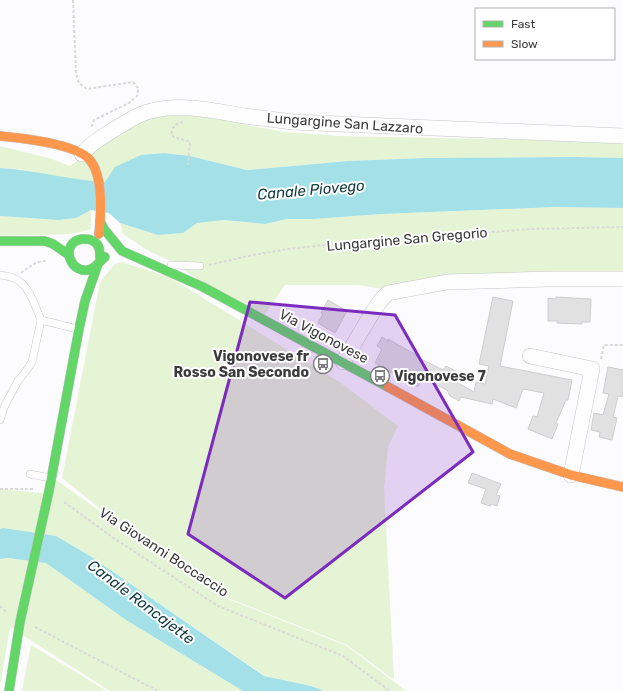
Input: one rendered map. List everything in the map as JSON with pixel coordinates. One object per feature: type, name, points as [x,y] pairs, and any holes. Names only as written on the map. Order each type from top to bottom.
[{"type":"main road","points":[[0,136],[17,137],[47,143],[82,154],[91,163],[98,179],[100,221],[97,243],[101,256],[85,301],[79,329],[51,478],[24,602],[25,623],[9,691]]},
{"type":"main road","points":[[78,268],[85,270],[92,268],[120,248],[104,229],[100,221]]},
{"type":"main road","points":[[85,301],[82,275],[78,268],[72,263],[69,255],[71,246],[78,240],[88,238],[97,243]]},
{"type":"main road","points":[[0,241],[45,241],[53,244],[69,255]]},
{"type":"main road","name":"Via Vigonovese","points":[[97,243],[109,243],[203,287],[344,362],[510,454],[571,475],[623,487]]},
{"type":"street","name":"Lungargine San Lazzaro","points":[[82,154],[90,146],[129,120],[151,111],[175,108],[201,108],[293,122],[623,136]]},
{"type":"street","points":[[344,362],[374,310],[388,293],[447,282],[548,278],[623,279]]},
{"type":"street","points":[[530,356],[592,369],[571,475]]},
{"type":"lane","points":[[171,265],[197,266]]},
{"type":"lane","points":[[0,275],[14,278],[25,286],[41,320],[32,362],[18,381],[5,405],[0,420]]},
{"type":"lane","points":[[41,320],[79,329]]},
{"type":"lane","points":[[30,474],[51,478]]},
{"type":"path","points":[[73,0],[76,74],[79,83],[87,89],[133,82],[138,88],[138,95],[129,103],[94,120],[91,129]]},
{"type":"path","points":[[188,165],[190,142],[174,137],[171,134],[172,128],[177,124],[189,121]]},
{"type":"path","name":"Lungargine San Gregorio","points":[[197,266],[287,249],[335,244],[531,229],[623,227]]},
{"type":"path","points":[[14,278],[33,264],[40,261],[51,262]]},
{"type":"path","points":[[592,369],[601,359],[604,345],[623,345]]},
{"type":"path","points":[[0,489],[38,489]]},
{"type":"path","name":"Via Giovanni Boccaccio","points":[[63,501],[115,539],[218,606],[343,656],[390,691]]},
{"type":"path","points":[[25,623],[158,691]]},
{"type":"highlighted area","points":[[250,302],[395,315],[473,452],[285,598],[188,534]]},
{"type":"green space","points":[[149,116],[200,116],[284,132],[340,136],[623,142],[623,158],[426,158],[348,161],[247,170],[190,156],[164,153],[141,155],[105,188],[19,169],[0,168],[0,146],[49,158],[70,166],[110,138]]},
{"type":"green space","points":[[556,207],[623,208],[623,282],[388,290],[358,285],[285,285],[260,321],[174,263],[147,250],[123,234],[120,223],[158,235],[183,233],[197,223],[224,220],[265,224],[287,219]]},
{"type":"green space","points":[[91,210],[91,229],[72,234],[0,236],[0,216],[59,220],[76,218]]},
{"type":"green space","points":[[121,262],[169,277],[341,383],[398,426],[388,447],[384,488],[394,680],[347,645],[223,596],[128,531],[62,478],[100,282],[115,264]]},
{"type":"green space","points":[[52,477],[223,597],[347,646],[406,691],[324,691],[311,686],[265,676],[90,556],[56,536],[0,529],[0,489],[49,494]]},
{"type":"green space","points":[[8,558],[46,563],[126,620],[243,691],[110,691],[10,627],[0,686],[0,559]]},
{"type":"green space","points":[[31,645],[107,691],[22,691]]},
{"type":"water","name":"Canale Piovego","points":[[164,153],[190,156],[247,170],[348,161],[426,158],[623,158],[623,208],[556,207],[382,214],[313,219],[287,219],[265,224],[224,220],[197,223],[183,233],[158,235],[120,223],[109,213],[91,210],[76,218],[59,220],[0,216],[0,168],[105,182],[115,167],[141,155]]},
{"type":"water","name":"Canale Roncajette","points":[[3,528],[56,536],[90,556],[264,676],[311,686],[324,691],[243,691],[126,620],[46,563],[8,558],[0,559],[0,529]]},
{"type":"building","points":[[493,297],[513,301],[500,366],[572,380],[568,400],[566,400],[556,423],[558,424],[552,439],[528,429],[533,416],[537,417],[544,393],[523,389],[516,408],[493,399],[492,404],[461,397],[459,401],[450,396],[447,390],[422,378],[418,387],[375,363],[382,349],[377,346],[382,337],[443,370],[446,366],[456,371],[452,380],[474,392],[476,382],[485,384],[489,366],[479,364]]},
{"type":"building","points":[[556,297],[591,299],[590,322],[582,322],[582,324],[557,323],[557,321],[548,321],[548,298],[556,299]]},
{"type":"building","points":[[328,300],[347,311],[335,333],[318,323],[323,314],[321,313]]},
{"type":"building","points":[[608,367],[623,370],[623,397],[618,396],[613,417],[617,418],[612,440],[599,437],[600,432],[591,430],[594,413],[603,415],[609,394],[603,393]]},
{"type":"building","points":[[472,473],[501,484],[496,495],[500,496],[497,506],[491,504],[490,506],[481,503],[486,489],[468,483]]},
{"type":"traffic: fast","points":[[100,221],[104,229],[122,251],[203,287],[388,387]]},
{"type":"traffic: fast","points":[[100,258],[100,250],[94,241],[82,239],[70,246],[69,252],[73,264],[84,270],[93,268],[105,257]]},
{"type":"traffic: fast","points":[[0,241],[45,241],[53,244],[69,255]]},
{"type":"traffic: fast","points":[[9,691],[20,622],[49,491],[79,329],[85,301],[98,264]]},
{"type":"traffic: slow","points":[[0,136],[34,140],[72,149],[89,159],[94,166],[99,184],[101,206],[99,234]]},
{"type":"traffic: slow","points":[[388,387],[510,454],[571,475],[623,487]]},
{"type":"place","name":"Vigonovese fr Rosso San Secondo","points":[[323,364]]},
{"type":"place","name":"Vigonovese 7","points":[[380,376]]}]
